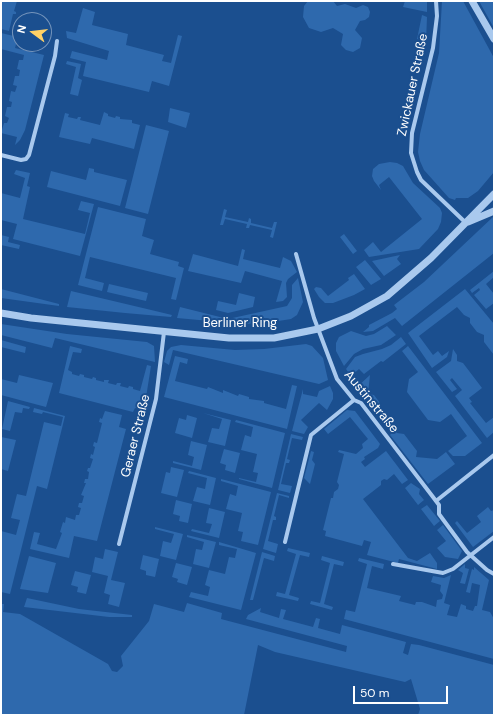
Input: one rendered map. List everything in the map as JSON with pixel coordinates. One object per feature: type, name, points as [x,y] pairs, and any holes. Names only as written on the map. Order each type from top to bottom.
[{"type":"street","name":"Zwickauer Straße","points":[[436,1],[437,16],[432,48],[412,133],[411,153],[421,180],[466,223]]},
{"type":"street","points":[[472,1],[494,39]]},
{"type":"street","points":[[1,155],[21,160],[26,159],[29,155],[55,56],[57,41]]},
{"type":"street","name":"Berliner Ring","points":[[1,313],[229,338],[274,338],[318,329],[351,316],[387,296],[431,258],[494,194]]},
{"type":"street","name":"Berliner Ring","points":[[484,205],[494,198]]},
{"type":"street","name":"Berliner Ring","points":[[466,223],[494,211]]},
{"type":"street","name":"Austinstraße","points":[[296,254],[318,329],[337,379],[354,400],[361,403],[436,501],[439,505],[439,514],[470,556],[494,574]]},
{"type":"street","name":"Geraer Straße","points":[[119,544],[156,399],[164,332]]},
{"type":"street","points":[[285,542],[311,435],[354,400]]},
{"type":"street","points":[[436,501],[494,454]]},
{"type":"street","points":[[393,564],[443,573],[449,571],[470,556],[494,536]]},
{"type":"shaded area","points":[[1,1],[17,1],[14,11],[16,12],[12,12],[9,31],[1,29]]},
{"type":"shaded area","points":[[308,1],[333,1],[337,6],[345,4],[356,8],[363,5],[368,7],[370,12],[369,17],[360,21],[355,30],[362,38],[360,48],[353,52],[346,50],[341,45],[343,34],[333,28],[321,32],[309,28],[303,17],[304,6]]},
{"type":"shaded area","points":[[405,1],[427,1],[427,12],[403,7]]},
{"type":"shaded area","points":[[442,1],[463,1],[494,58],[494,172],[478,191],[468,198],[456,198],[455,200],[449,198],[424,170],[418,152],[420,134],[439,53]]},
{"type":"shaded area","points":[[479,1],[493,1],[494,28]]},
{"type":"shaded area","points":[[83,8],[95,12],[92,25],[128,34],[126,45],[164,55],[162,61],[171,63],[178,35],[182,36],[169,86],[152,81],[149,92],[83,76],[86,62],[70,58],[72,51],[107,60],[109,51],[67,38],[66,31],[76,33]]},
{"type":"shaded area","points":[[422,15],[427,17],[426,42],[417,39]]},
{"type":"shaded area","points":[[1,33],[12,36],[12,52],[1,49]]},
{"type":"shaded area","points":[[12,52],[32,52],[44,55],[25,130],[20,140],[15,145],[17,137],[1,133],[4,123],[7,123],[9,118],[5,116],[7,107],[11,107],[12,102],[9,101],[11,91],[15,92],[17,86],[13,85],[15,76],[19,76],[20,70],[17,69],[19,60],[23,60],[24,55]]},
{"type":"shaded area","points":[[67,61],[81,64],[78,78],[82,80],[78,96],[70,94],[76,67],[66,64]]},
{"type":"shaded area","points":[[170,108],[190,113],[186,128],[168,122]]},
{"type":"shaded area","points":[[104,112],[108,114],[108,116],[115,118],[116,116],[120,117],[120,119],[132,120],[132,123],[140,125],[134,149],[92,138],[90,144],[59,137],[65,113],[69,114],[68,117],[77,119],[78,117],[81,117],[80,120],[100,125]]},
{"type":"shaded area","points":[[146,125],[169,131],[148,214],[125,208]]},
{"type":"shaded area","points":[[390,162],[403,166],[413,183],[440,208],[442,213],[441,222],[438,229],[419,249],[369,257],[364,250],[373,242],[381,252],[422,219],[389,177],[379,185],[381,190],[374,181],[372,176],[373,169],[379,164]]},
{"type":"shaded area","points":[[89,168],[94,169],[94,172],[127,180],[120,206],[47,187],[51,171],[86,180]]},
{"type":"shaded area","points":[[16,170],[30,173],[27,186],[30,187],[23,219],[85,234],[90,213],[78,210],[81,201],[94,204],[80,256],[13,239],[17,224],[1,220],[1,193],[20,198],[25,178],[14,174]]},
{"type":"shaded area","points":[[98,207],[146,219],[142,236],[154,240],[150,254],[179,262],[178,266],[184,268],[176,300],[171,299],[176,278],[90,257],[85,278],[104,283],[102,291],[78,285]]},
{"type":"shaded area","points":[[224,209],[227,210],[225,217],[248,222],[249,218],[251,219],[251,223],[272,228],[274,222],[277,222],[273,238],[270,237],[272,230],[250,225],[249,228],[246,228],[247,224],[225,219],[223,225],[220,225]]},
{"type":"shaded area","points":[[494,216],[494,253],[402,326],[395,318],[373,331],[363,332],[369,327],[369,325],[397,309],[394,305],[424,282]]},
{"type":"shaded area","points":[[344,234],[357,251],[353,254],[340,237]]},
{"type":"shaded area","points":[[1,235],[9,237],[8,242],[20,245],[19,249],[1,245]]},
{"type":"shaded area","points":[[242,249],[245,250],[243,259],[280,268],[283,257],[291,261],[297,272],[288,279],[286,283],[287,297],[283,301],[276,302],[282,281],[245,271],[241,283],[188,271],[193,254],[238,266]]},
{"type":"shaded area","points":[[400,255],[397,259],[401,264],[384,276],[372,261]]},
{"type":"shaded area","points":[[365,260],[381,279],[371,285],[356,267]]},
{"type":"shaded area","points":[[494,271],[494,277],[486,284],[494,294],[494,303],[486,309],[474,295],[480,290],[479,288],[472,293],[470,290]]},
{"type":"shaded area","points":[[354,274],[365,289],[333,303],[325,303],[314,289],[316,287],[321,288],[328,296],[349,280],[348,278]]},
{"type":"shaded area","points":[[298,278],[303,302],[297,315],[291,319],[266,323],[242,324],[177,318],[180,307],[228,319],[287,306],[292,298],[292,285]]},
{"type":"shaded area","points":[[109,284],[148,293],[146,301],[107,292]]},
{"type":"shaded area","points":[[1,289],[59,304],[59,306],[1,298]]},
{"type":"shaded area","points":[[465,289],[494,324],[494,355],[484,342],[484,335],[477,332],[470,323],[470,318],[464,315],[457,307],[419,336],[433,355],[438,351],[442,356],[449,351],[447,357],[432,368],[408,333]]},
{"type":"shaded area","points":[[71,291],[172,315],[171,317],[67,307]]},
{"type":"shaded area","points":[[239,293],[255,297],[253,307],[228,313],[216,310],[218,301],[236,305]]},
{"type":"shaded area","points":[[1,324],[67,334],[147,342],[154,346],[155,362],[55,338],[52,348],[1,335]]},
{"type":"shaded area","points":[[387,326],[396,335],[381,345],[363,349],[354,354],[344,366],[336,351],[336,343],[339,337],[351,331],[366,336],[374,334]]},
{"type":"shaded area","points":[[401,337],[406,344],[383,362],[381,361],[364,374],[359,369],[351,376],[346,369],[355,357],[382,349],[391,345]]},
{"type":"shaded area","points":[[1,340],[26,347],[25,353],[1,347]]},
{"type":"shaded area","points":[[306,344],[312,346],[323,358],[328,380],[319,384],[173,350],[169,365],[164,362],[167,351],[171,347],[181,345],[235,350],[264,349]]},
{"type":"shaded area","points":[[70,346],[82,349],[81,353],[73,352],[68,370],[72,372],[72,374],[79,376],[80,374],[84,375],[84,377],[92,379],[93,377],[96,378],[96,380],[104,382],[104,380],[109,380],[108,383],[116,385],[117,383],[121,383],[120,386],[128,388],[129,386],[133,387],[133,389],[140,391],[147,365],[151,366],[144,410],[135,408],[133,412],[59,393]]},
{"type":"shaded area","points":[[408,346],[482,443],[465,456],[453,456],[448,451],[467,436],[451,414],[440,422],[428,420],[407,392],[409,379],[418,372],[402,351]]},
{"type":"shaded area","points":[[453,349],[457,355],[457,361],[463,363],[482,388],[469,398],[472,402],[470,403],[486,423],[494,417],[494,432],[487,438],[455,396],[462,390],[452,378],[450,380],[457,389],[452,392],[436,372],[451,361]]},
{"type":"shaded area","points":[[175,356],[188,359],[187,364],[180,362],[175,381],[207,389],[208,387],[223,393],[223,390],[238,396],[239,394],[249,397],[249,399],[264,401],[264,403],[286,409],[292,385],[297,386],[287,429],[164,397]]},
{"type":"shaded area","points":[[19,375],[53,383],[46,407],[1,395],[1,379],[17,383]]},
{"type":"shaded area","points":[[370,375],[368,394],[374,395],[380,403],[374,408],[357,387]]},
{"type":"shaded area","points":[[330,386],[333,393],[333,399],[327,410],[319,403],[301,420],[308,427],[304,434],[292,431],[303,389],[303,394],[317,397],[319,391]]},
{"type":"shaded area","points":[[8,401],[30,407],[29,409],[23,408],[22,413],[15,412],[10,431],[2,429]]},
{"type":"shaded area","points":[[34,408],[65,416],[47,489],[37,486],[10,594],[1,592],[1,531],[16,535],[20,520],[11,518],[17,494],[26,496],[44,422],[61,426],[63,417],[43,412],[42,414],[33,412]]},
{"type":"shaded area","points":[[347,410],[355,411],[380,444],[378,448],[364,457],[365,459],[361,462],[365,467],[386,451],[408,480],[402,484],[394,474],[387,480],[384,479],[381,481],[381,485],[363,499],[408,558],[417,561],[430,553],[437,563],[437,569],[399,559],[398,563],[367,555],[371,542],[364,540],[362,546],[325,536],[326,531],[323,530],[331,498],[333,498],[334,492],[338,489],[339,485],[337,482],[344,454],[338,452],[339,450],[356,454],[363,448],[362,444],[368,439],[350,417],[328,434],[324,429]]},
{"type":"shaded area","points":[[105,411],[122,415],[119,427],[126,429],[97,541],[74,536],[69,558],[30,549],[34,532],[40,533],[37,544],[56,549],[62,533],[60,532],[63,522],[65,523],[66,517],[75,520],[76,515],[79,515],[81,508],[78,507],[79,503],[82,503],[84,496],[81,495],[86,483],[84,483],[85,479],[88,479],[88,468],[90,468],[93,459],[90,458],[91,454],[93,455],[95,447],[93,446],[94,442],[97,443],[102,423],[99,422],[100,418],[102,419]]},
{"type":"shaded area","points":[[203,413],[231,420],[225,446],[208,442],[212,428],[219,429],[222,419]]},
{"type":"shaded area","points":[[187,415],[197,418],[192,438],[175,433],[179,418],[186,420]]},
{"type":"shaded area","points":[[236,420],[285,433],[272,488],[239,479],[256,482],[258,473],[253,472],[257,454],[241,450],[245,435],[251,437],[253,427],[235,422]]},
{"type":"shaded area","points":[[398,426],[397,433],[404,434],[417,451],[416,457],[437,459],[446,452],[455,464],[428,484],[390,435]]},
{"type":"shaded area","points":[[291,434],[303,437],[302,440],[292,438],[287,459],[290,460],[289,463],[286,463],[281,484],[292,486],[290,493],[278,490]]},
{"type":"shaded area","points":[[1,437],[16,440],[8,471],[1,469]]},
{"type":"shaded area","points":[[191,441],[207,445],[201,470],[173,463],[173,461],[192,466],[194,457],[188,455]]},
{"type":"shaded area","points":[[224,449],[240,453],[235,473],[225,470],[226,465],[220,463]]},
{"type":"shaded area","points":[[311,451],[314,452],[312,460],[315,464],[310,484],[304,478]]},
{"type":"shaded area","points":[[171,467],[184,470],[177,497],[161,493],[166,472],[170,473]]},
{"type":"shaded area","points":[[189,471],[216,478],[210,505],[193,501],[197,487],[205,489],[207,478],[188,473]]},
{"type":"shaded area","points":[[221,479],[271,492],[258,545],[241,541],[243,532],[238,531],[242,513],[226,509],[230,494],[236,496],[238,486],[221,481]]},
{"type":"shaded area","points":[[411,483],[420,489],[419,494],[424,500],[418,505],[405,488]]},
{"type":"shaded area","points":[[277,493],[289,496],[289,498],[279,495],[274,516],[276,517],[276,520],[273,520],[268,541],[278,544],[276,553],[263,549]]},
{"type":"shaded area","points":[[176,500],[192,504],[188,523],[179,521],[180,516],[173,514]]},
{"type":"shaded area","points":[[427,505],[440,521],[434,526],[421,509]]},
{"type":"shaded area","points":[[488,507],[491,511],[494,510],[494,531],[473,547],[455,523],[457,521],[467,533],[481,522],[477,516]]},
{"type":"shaded area","points":[[209,508],[225,512],[219,538],[191,531],[192,529],[209,533],[212,524],[206,523]]},
{"type":"shaded area","points":[[443,525],[462,551],[458,559],[445,557],[437,548],[446,541],[437,530]]},
{"type":"shaded area","points":[[155,527],[183,534],[176,560],[160,556],[163,541],[171,543],[174,534],[155,529]]},
{"type":"shaded area","points":[[187,535],[216,542],[209,568],[193,564],[196,549],[202,550],[204,542],[187,537]]},
{"type":"shaded area","points":[[219,542],[256,553],[241,610],[189,597],[191,592],[208,596],[210,587],[205,585],[209,570],[225,574],[229,557],[235,558],[237,549],[219,545]]},
{"type":"shaded area","points":[[288,548],[310,553],[309,557],[300,555],[289,595],[299,598],[298,601],[276,596],[277,592],[285,594],[296,554],[287,551]]},
{"type":"shaded area","points":[[105,549],[118,552],[111,580],[125,583],[119,607],[108,604],[110,595],[104,593],[108,576],[92,572],[95,557],[103,559]]},
{"type":"shaded area","points":[[262,552],[275,556],[274,561],[264,558],[253,600],[250,600]]},
{"type":"shaded area","points":[[143,555],[159,559],[155,577],[146,575],[146,571],[140,569]]},
{"type":"shaded area","points":[[29,556],[56,563],[48,593],[20,589]]},
{"type":"shaded area","points":[[322,556],[344,562],[343,566],[334,564],[324,604],[333,607],[332,610],[310,604],[311,601],[320,603],[330,563],[321,560]]},
{"type":"shaded area","points":[[359,558],[384,564],[383,569],[372,566],[367,588],[401,596],[399,601],[415,605],[416,602],[422,602],[436,607],[437,600],[442,599],[443,595],[440,591],[441,585],[431,582],[433,576],[444,578],[451,575],[444,603],[450,605],[447,615],[457,617],[461,604],[466,606],[466,609],[473,611],[475,606],[477,606],[480,585],[472,583],[470,593],[466,592],[472,569],[474,570],[474,567],[489,580],[482,610],[490,612],[494,619],[494,659],[344,619],[346,610],[355,612],[367,564],[358,561]]},
{"type":"shaded area","points":[[176,563],[192,567],[187,585],[177,582],[178,579],[172,577]]},
{"type":"shaded area","points":[[465,564],[465,568],[469,569],[465,584],[460,583],[463,573],[458,570]]},
{"type":"shaded area","points":[[75,571],[91,575],[86,594],[77,592],[78,587],[71,585]]},
{"type":"shaded area","points":[[27,598],[79,609],[132,615],[132,617],[109,617],[24,607]]},
{"type":"shaded area","points":[[187,603],[222,613],[221,619],[346,652],[347,646],[246,619],[248,615],[261,608],[260,612],[279,618],[281,609],[286,610],[283,619],[313,627],[316,618],[320,619],[318,628],[340,634],[342,625],[406,642],[403,653],[408,655],[411,644],[494,665],[494,715],[418,715],[420,709],[411,679],[405,682],[275,652],[258,645],[244,715],[1,715],[1,604],[4,604],[3,612],[20,614],[108,664],[112,671],[117,672],[123,666],[121,656],[149,621],[154,604],[184,612]]}]
